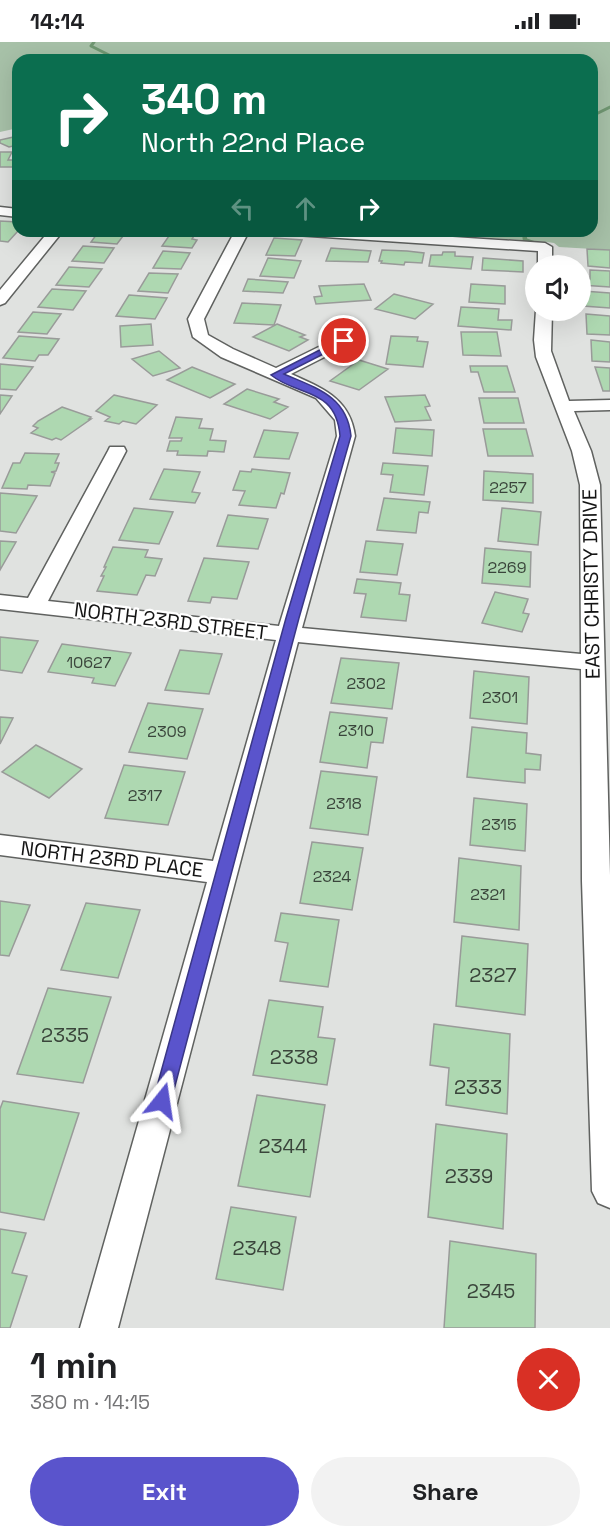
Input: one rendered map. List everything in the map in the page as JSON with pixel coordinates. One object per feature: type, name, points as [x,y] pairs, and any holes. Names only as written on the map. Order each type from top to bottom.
[{"type":"street","points":[[0,300],[51,237]]},
{"type":"street","points":[[99,1328],[225,873],[288,634],[346,436],[344,419],[322,394],[227,353],[201,337],[196,319],[239,237]]},
{"type":"street","points":[[422,237],[545,247],[545,255]]},
{"type":"street","name":"EAST CHRISTY DRIVE","points":[[543,321],[544,357],[584,454],[590,484],[592,663],[603,882],[610,1191]]},
{"type":"street","points":[[276,375],[344,341],[350,326]]},
{"type":"street","points":[[564,406],[610,405]]},
{"type":"street","points":[[35,605],[117,451]]},
{"type":"street","name":"NORTH 23RD STREET","points":[[0,602],[288,634],[592,663]]},
{"type":"street","name":"NORTH 23RD PLACE","points":[[0,845],[225,873]]},
{"type":"green space","points":[[0,42],[610,42],[610,250],[559,247],[547,242],[480,237],[598,237],[598,54],[12,54],[12,129],[0,132]]},
{"type":"building","points":[[12,137],[12,146],[0,143],[0,140]]},
{"type":"building","points":[[0,152],[12,152],[8,160],[12,160],[12,167],[0,167]]},
{"type":"building","points":[[0,221],[12,222],[13,237],[8,242],[0,241]]},
{"type":"building","points":[[95,237],[122,237],[117,244],[91,242]]},
{"type":"building","points":[[168,237],[193,237],[192,239],[197,240],[192,248],[162,246]]},
{"type":"building","points":[[274,238],[302,240],[295,256],[266,255]]},
{"type":"building","points":[[83,246],[114,248],[104,263],[72,261]]},
{"type":"building","points":[[331,248],[371,251],[368,262],[326,261]]},
{"type":"building","points":[[587,249],[610,250],[610,268],[591,266],[591,255],[587,255]]},
{"type":"building","points":[[382,250],[424,253],[422,263],[405,262],[404,265],[381,263],[382,261],[379,261]]},
{"type":"building","points":[[163,251],[190,253],[181,269],[153,268]]},
{"type":"building","points":[[443,252],[455,252],[455,256],[473,257],[471,269],[429,266],[431,255],[442,255]]},
{"type":"building","points":[[268,258],[301,261],[294,278],[260,276]]},
{"type":"building","points":[[483,258],[523,261],[523,272],[482,270]]},
{"type":"building","points":[[69,267],[102,269],[89,287],[56,285]]},
{"type":"building","points":[[591,270],[610,271],[610,287],[591,286]]},
{"type":"building","points":[[149,273],[178,274],[168,293],[138,291]]},
{"type":"building","points":[[248,279],[288,282],[283,293],[243,291]]},
{"type":"building","points":[[364,284],[371,300],[316,304],[314,297],[322,296],[319,286]]},
{"type":"building","points":[[471,284],[505,286],[505,304],[469,302]]},
{"type":"building","points":[[52,289],[86,291],[73,310],[38,307]]},
{"type":"building","points":[[591,292],[610,293],[610,308],[591,307]]},
{"type":"building","points":[[394,294],[433,304],[415,319],[375,309]]},
{"type":"building","points":[[129,295],[167,298],[155,319],[116,316]]},
{"type":"building","points":[[242,303],[281,305],[274,325],[234,323]]},
{"type":"building","points":[[461,307],[499,309],[498,320],[512,320],[511,330],[458,326]]},
{"type":"building","points":[[33,312],[61,314],[47,334],[18,332]]},
{"type":"building","points":[[591,314],[610,316],[610,335],[587,334],[586,321],[591,321]]},
{"type":"building","points":[[151,324],[153,345],[121,347],[120,326]]},
{"type":"building","points":[[277,324],[305,335],[300,337],[308,340],[289,351],[253,337]]},
{"type":"building","points":[[461,332],[497,332],[501,356],[463,355]]},
{"type":"building","points":[[19,336],[59,339],[48,355],[39,355],[35,361],[3,358]]},
{"type":"building","points":[[391,336],[418,337],[417,341],[428,342],[423,367],[386,364]]},
{"type":"building","points":[[591,340],[610,342],[610,362],[592,361]]},
{"type":"building","points":[[159,351],[180,368],[153,376],[132,359]]},
{"type":"building","points":[[359,360],[388,369],[359,390],[330,381]]},
{"type":"building","points":[[0,364],[33,367],[16,390],[0,389]]},
{"type":"building","points":[[470,366],[507,366],[515,392],[484,392],[478,372],[471,372]]},
{"type":"building","points":[[192,367],[235,384],[210,398],[167,380]]},
{"type":"building","points":[[595,367],[610,368],[610,391],[603,391]]},
{"type":"building","points":[[247,389],[279,399],[274,402],[288,407],[270,419],[224,404]]},
{"type":"building","points":[[0,395],[12,396],[0,414]]},
{"type":"building","points":[[114,395],[157,405],[136,424],[105,421],[110,417],[96,411]]},
{"type":"building","points":[[425,395],[430,406],[425,407],[431,420],[395,422],[385,397]]},
{"type":"building","points":[[479,398],[518,398],[524,423],[484,423]]},
{"type":"building","points":[[62,407],[91,417],[89,419],[91,419],[61,440],[56,438],[52,440],[31,433],[38,428],[33,426],[38,421]]},
{"type":"building","points":[[176,417],[202,419],[199,428],[213,429],[210,440],[226,441],[224,452],[208,451],[207,456],[177,455],[178,451],[167,451],[170,441],[181,441],[182,438],[169,438]]},
{"type":"building","points":[[396,428],[434,430],[432,456],[393,453]]},
{"type":"building","points":[[483,429],[526,429],[533,456],[488,456]]},
{"type":"building","points":[[264,430],[298,433],[289,459],[254,457]]},
{"type":"building","points":[[25,453],[59,454],[55,463],[59,463],[56,471],[51,472],[55,473],[50,486],[28,485],[27,489],[2,488],[13,463],[20,463]]},
{"type":"building","points":[[383,463],[428,466],[424,495],[390,492],[393,475],[381,474]]},
{"type":"building","points":[[164,469],[200,472],[192,492],[200,493],[195,503],[150,499]]},
{"type":"building","points":[[252,469],[290,473],[284,494],[281,493],[276,508],[239,505],[245,491],[233,490],[240,471],[251,472]]},
{"type":"building","points":[[484,471],[533,474],[533,503],[483,500]]},
{"type":"building","points":[[0,493],[37,496],[16,533],[0,531]]},
{"type":"building","points":[[384,498],[430,502],[428,513],[419,512],[416,533],[377,530]]},
{"type":"building","points":[[134,508],[173,512],[159,544],[119,540]]},
{"type":"building","points":[[502,508],[541,512],[538,545],[498,541]]},
{"type":"building","points":[[228,515],[268,519],[258,549],[217,546]]},
{"type":"building","points":[[0,541],[16,542],[0,570]]},
{"type":"building","points":[[366,541],[403,544],[397,575],[360,572]]},
{"type":"building","points":[[113,547],[148,550],[145,557],[162,559],[155,576],[146,575],[137,595],[97,591]]},
{"type":"building","points":[[485,548],[531,552],[530,587],[482,583]]},
{"type":"building","points":[[204,558],[249,562],[237,599],[212,597],[210,603],[188,601]]},
{"type":"building","points":[[357,579],[401,583],[399,594],[410,595],[406,621],[361,617],[366,594],[354,593]]},
{"type":"building","points":[[495,592],[528,599],[523,613],[529,614],[522,632],[482,623]]},
{"type":"building","points":[[0,637],[38,641],[22,673],[0,670]]},
{"type":"building","points":[[62,644],[131,653],[115,686],[92,683],[94,678],[48,672]]},
{"type":"building","points":[[180,650],[222,654],[209,694],[165,690]]},
{"type":"building","points":[[341,658],[399,663],[392,709],[331,703]]},
{"type":"building","points":[[474,671],[529,677],[527,724],[470,718]]},
{"type":"building","points":[[148,703],[203,709],[187,759],[129,752]]},
{"type":"building","points":[[330,712],[387,718],[383,743],[371,742],[367,768],[320,762]]},
{"type":"building","points":[[0,717],[13,718],[0,744]]},
{"type":"building","points":[[472,727],[527,733],[526,753],[541,755],[540,770],[525,769],[525,783],[467,777]]},
{"type":"building","points":[[36,745],[82,769],[49,798],[2,772]]},
{"type":"building","points":[[124,765],[185,772],[168,825],[105,818]]},
{"type":"building","points":[[321,771],[377,777],[368,835],[310,828]]},
{"type":"building","points":[[474,798],[527,804],[525,851],[470,845]]},
{"type":"building","points":[[312,842],[363,848],[352,910],[300,903]]},
{"type":"building","points":[[459,858],[521,866],[519,930],[454,922]]},
{"type":"building","points":[[0,901],[30,905],[9,956],[0,955]]},
{"type":"building","points":[[86,903],[140,910],[118,978],[61,970]]},
{"type":"building","points":[[281,913],[339,920],[328,987],[280,981],[288,943],[275,941]]},
{"type":"building","points":[[462,936],[528,944],[525,1015],[456,1006]]},
{"type":"building","points":[[48,988],[111,997],[83,1083],[17,1074]]},
{"type":"building","points":[[269,1000],[323,1007],[318,1037],[335,1039],[327,1085],[253,1075]]},
{"type":"building","points":[[434,1024],[510,1034],[507,1114],[446,1105],[449,1068],[430,1065]]},
{"type":"building","points":[[257,1095],[325,1105],[310,1197],[238,1186]]},
{"type":"building","points":[[3,1101],[79,1113],[44,1220],[0,1212],[0,1109]]},
{"type":"building","points":[[436,1124],[507,1134],[503,1229],[428,1217]]},
{"type":"building","points":[[231,1207],[296,1217],[283,1290],[216,1279]]},
{"type":"building","points":[[0,1229],[26,1233],[12,1273],[27,1276],[10,1328],[0,1328]]},
{"type":"building","points":[[450,1241],[536,1254],[535,1328],[444,1328]]},
{"type":"waterway","points":[[94,42],[91,46],[107,54]]},
{"type":"waterway","points":[[598,113],[610,107]]},
{"type":"waterway","points":[[525,237],[525,240],[539,245]]},
{"type":"route","points":[[162,1101],[293,618],[346,436],[344,419],[322,394],[276,375],[344,341]]}]
